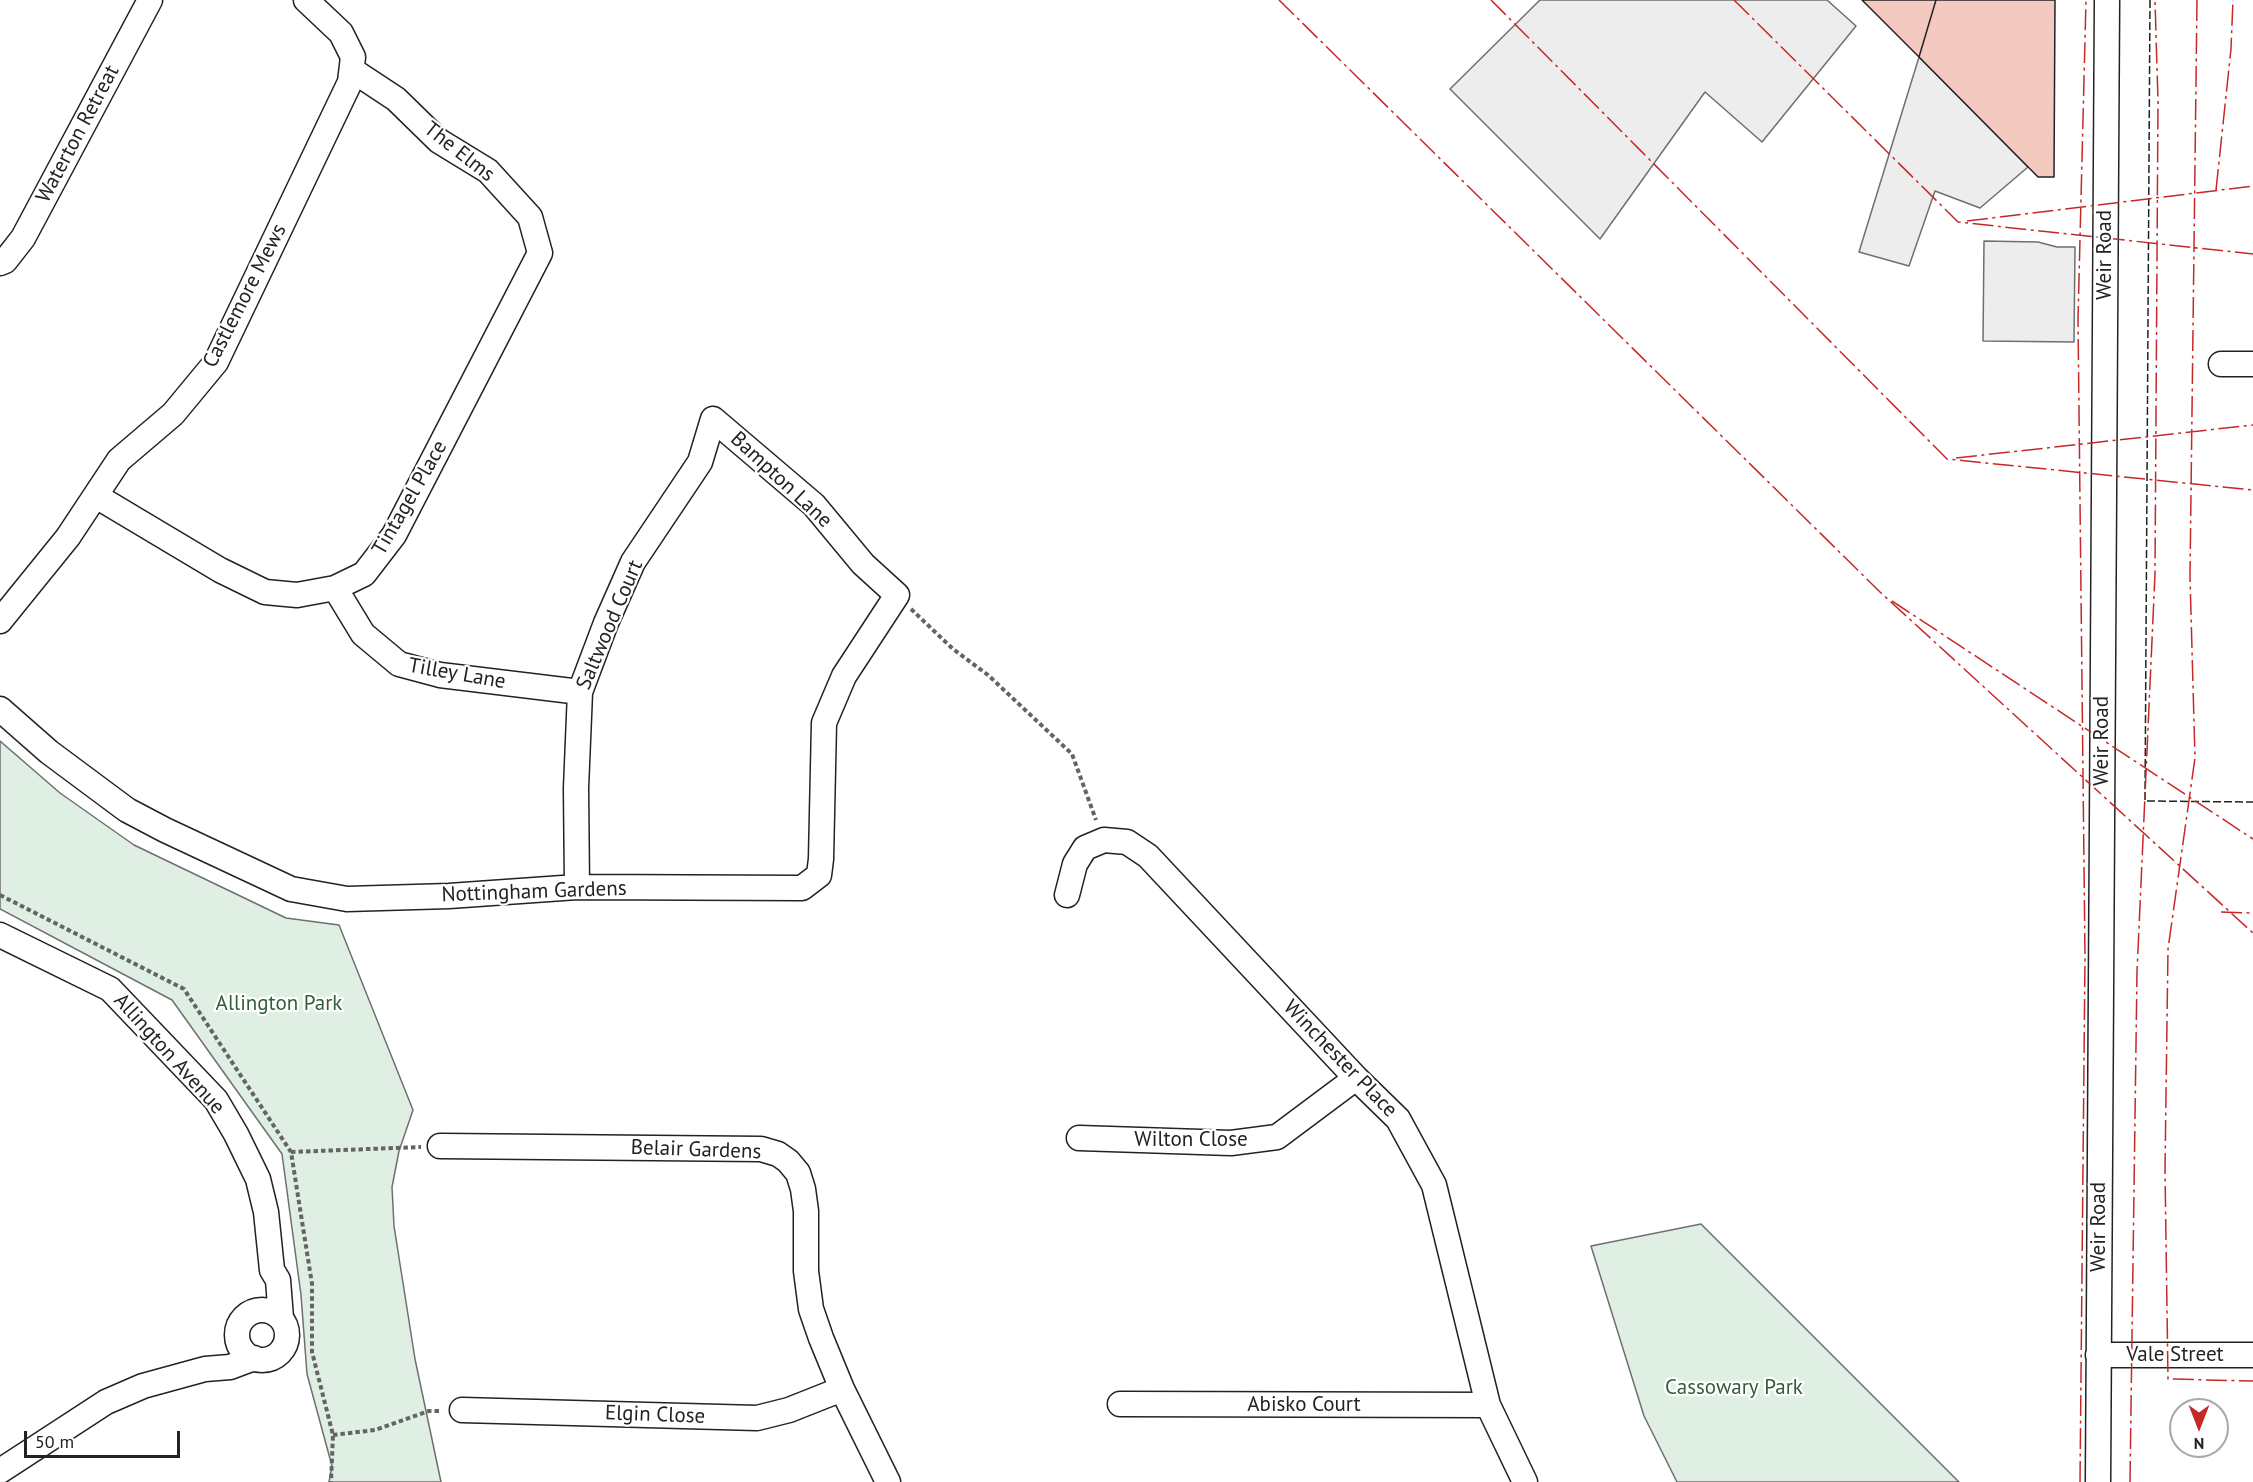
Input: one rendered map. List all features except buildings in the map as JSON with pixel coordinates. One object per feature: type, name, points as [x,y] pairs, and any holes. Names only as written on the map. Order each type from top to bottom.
[{"type":"street","name":"Waterton Retreat","points":[[0,262],[5,261],[23,238],[150,0]]},
{"type":"street","points":[[306,0],[341,33],[353,57],[352,70]]},
{"type":"street","name":"Weir Road","points":[[2098,1482],[2107,0]]},
{"type":"street","name":"The Elms","points":[[352,70],[396,99],[439,141],[488,171],[530,216],[540,253]]},
{"type":"street","name":"Castlemore Mews","points":[[0,621],[68,537],[119,460],[173,414],[216,362],[350,82],[352,70]]},
{"type":"street","name":"Tintagel Place","points":[[96,496],[220,570],[265,592],[297,595],[335,588],[364,574],[394,535],[540,253]]},
{"type":"street","points":[[2221,364],[2253,364]]},
{"type":"street","name":"Bampton Lane","points":[[714,419],[814,505],[863,564],[897,595]]},
{"type":"street","name":"Saltwood Court","points":[[577,887],[576,788],[580,692],[606,623],[633,562],[700,462],[714,419]]},
{"type":"street","name":"Tilley Lane","points":[[335,588],[363,634],[399,664],[440,675],[580,692]]},
{"type":"street","name":"Nottingham Gardens","points":[[0,709],[49,752],[127,810],[291,889],[347,899],[449,896],[577,887],[802,888],[819,875],[824,723],[844,676],[897,595]]},
{"type":"street","points":[[1067,895],[1075,864],[1085,848],[1104,840]]},
{"type":"street","name":"Winchester Place","points":[[1104,840],[1127,842],[1148,856],[1356,1078],[1398,1119],[1434,1185],[1488,1405],[1525,1482]]},
{"type":"street","name":"Allington Avenue","points":[[0,935],[110,989],[216,1100],[237,1134],[258,1179],[266,1212],[272,1270],[278,1280],[281,1318]]},
{"type":"street","name":"Wilton Close","points":[[1079,1138],[1231,1143],[1277,1137],[1356,1078]]},
{"type":"street","name":"Belair Gardens","points":[[440,1146],[760,1149],[778,1154],[788,1161],[798,1173],[803,1189],[806,1211],[806,1271],[812,1309],[821,1338],[842,1389],[888,1482]]},
{"type":"street","name":"Allington Avenue","points":[[255,1311],[272,1270]]},
{"type":"street","points":[[0,1471],[106,1402],[143,1386],[205,1369],[224,1351],[246,1350],[270,1358],[283,1349],[287,1333],[281,1318],[266,1310],[248,1314],[238,1327],[246,1350]]},
{"type":"street","name":"Vale Street","points":[[2098,1355],[2253,1355]]},
{"type":"street","name":"Elgin Close","points":[[462,1410],[757,1418],[789,1410],[842,1389]]},
{"type":"street","name":"Abisko Court","points":[[1120,1404],[1488,1405]]},
{"type":"path","points":[[897,595],[953,650],[988,675],[1072,754],[1104,840]]},
{"type":"path","points":[[291,1152],[440,1146]]},
{"type":"path","points":[[333,1435],[375,1430],[429,1411],[462,1410]]},
{"type":"green space","name":"Allington Park","points":[[0,741],[60,793],[134,845],[286,918],[339,925],[413,1110],[399,1151],[392,1187],[394,1226],[415,1359],[441,1482],[329,1482],[332,1466],[307,1374],[301,1295],[282,1154],[172,1000],[0,909]]},
{"type":"green space","name":"Cassowary Park","points":[[1701,1224],[1959,1482],[1677,1482],[1644,1416],[1591,1246]]},
{"type":"shaded area","points":[[1540,0],[1827,0],[1856,26],[1762,142],[1705,92],[1600,239],[1450,89]]},
{"type":"shaded area","points":[[1919,57],[2028,167],[1980,208],[1935,191],[1909,266],[1859,252]]},
{"type":"shaded area","points":[[1984,241],[2038,242],[2057,247],[2075,247],[2074,342],[1983,341]]},
{"type":"fence","points":[[2150,0],[2145,801],[2253,802]]},
{"type":"power","points":[[1279,0],[1880,592],[2253,933]]},
{"type":"power","points":[[1491,0],[1947,459],[2253,490]]},
{"type":"power","points":[[1734,0],[1958,222],[2253,254]]},
{"type":"power","points":[[2080,1482],[2085,956],[2078,319],[2086,0]]},
{"type":"power","points":[[2130,1482],[2137,972],[2155,574],[2158,101],[2155,0]]},
{"type":"power","points":[[2197,0],[2190,577],[2195,758],[2168,949],[2165,1170],[2168,1379],[2253,1381]]},
{"type":"power","points":[[2216,190],[2231,49],[2233,0]]},
{"type":"power","points":[[1967,221],[2253,186]]},
{"type":"power","points":[[1956,458],[2253,425]]},
{"type":"power","points":[[1892,601],[2253,839]]},
{"type":"power","points":[[2221,912],[2253,913]]}]
